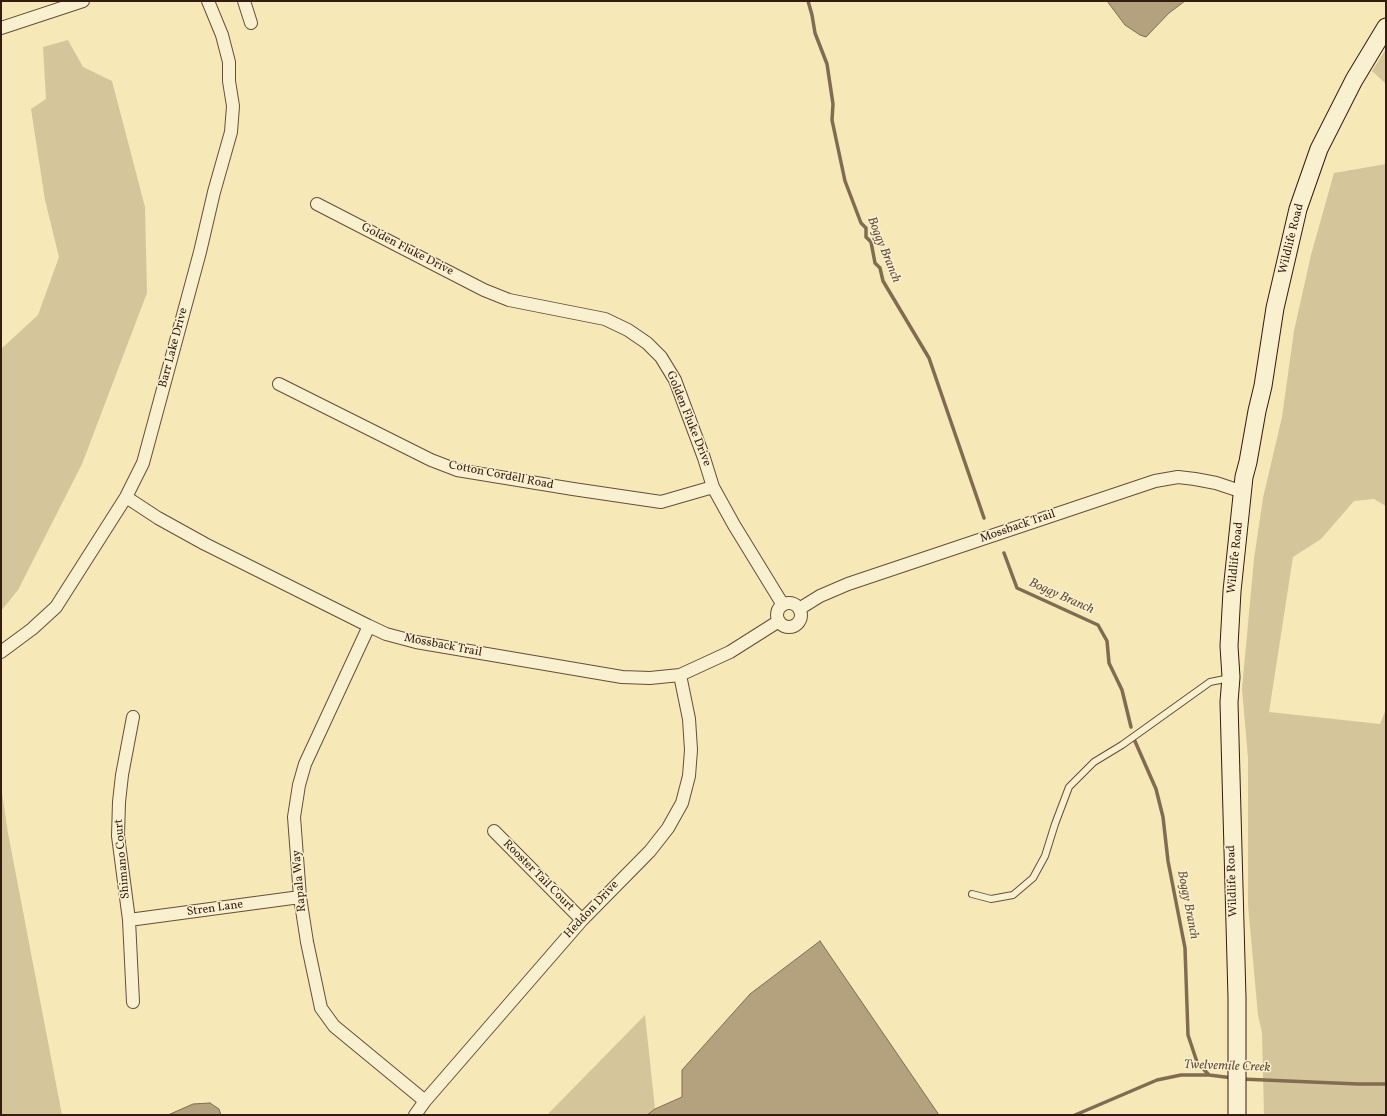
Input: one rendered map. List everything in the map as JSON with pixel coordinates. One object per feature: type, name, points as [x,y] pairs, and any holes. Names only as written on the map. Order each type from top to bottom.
[{"type":"street","points":[[1,28],[83,1]]},
{"type":"street","name":"Barr Lake Drive","points":[[1,652],[32,629],[56,607],[126,497],[143,463],[231,132],[233,106],[229,81],[229,62],[222,34],[208,1]]},
{"type":"street","points":[[244,1],[251,23]]},
{"type":"street","name":"Wildlife Road","points":[[1237,1107],[1237,998],[1228,702],[1231,678],[1229,646],[1232,591],[1244,477],[1263,386],[1275,308],[1298,209],[1319,148],[1354,80],[1386,27]]},
{"type":"street","name":"Golden Fluke Drive","points":[[317,204],[463,279],[509,300],[605,319],[628,330],[646,343],[661,357],[675,380],[704,458],[713,488],[783,605]]},
{"type":"street","name":"Cotton Cordell Road","points":[[280,384],[431,460],[457,470],[573,490],[661,502],[713,488]]},
{"type":"street","name":"Mossback Trail","points":[[799,609],[820,596],[848,584],[1155,481],[1178,477],[1195,479],[1216,483],[1243,492]]},
{"type":"street","name":"Mossback Trail","points":[[126,497],[158,518],[205,544],[386,634],[416,642],[622,677],[650,678],[680,675],[730,652],[779,621]]},
{"type":"street","points":[[783,605],[795,605],[799,609],[801,618],[797,624],[786,627],[779,621],[777,615],[778,611],[783,605]]},
{"type":"street","name":"Rapala Way","points":[[369,626],[305,764],[299,785],[294,817],[300,897],[320,1008],[334,1026],[426,1101]]},
{"type":"street","name":"Heddon Drive","points":[[416,1115],[426,1101],[582,920],[650,851],[668,828],[682,803],[689,776],[692,750],[689,719],[680,675]]},
{"type":"street","name":"Shimano Court","points":[[133,1002],[129,920],[118,836],[118,816],[122,776],[134,717]]},
{"type":"street","name":"Rooster Tail Court","points":[[494,831],[582,920]]},
{"type":"street","name":"Stren Lane","points":[[129,920],[300,897]]},
{"type":"lane","points":[[972,894],[991,900],[1013,895],[1033,878],[1045,856],[1069,787],[1094,762],[1127,741],[1210,682],[1231,678]]},
{"type":"shaded area","points":[[1107,1],[1185,1],[1169,13],[1146,37],[1140,35],[1125,25]]},
{"type":"shaded area","points":[[68,40],[83,67],[112,81],[145,207],[147,293],[82,464],[18,590],[1,611],[1,349],[38,315],[59,257],[45,200],[31,109],[46,99],[43,47]]},
{"type":"shaded area","points":[[1386,49],[1386,84],[1372,71]]},
{"type":"shaded area","points":[[1386,164],[1386,506],[1374,499],[1354,501],[1321,539],[1293,557],[1269,712],[1380,724],[1386,709],[1386,1115],[1264,1115],[1262,1033],[1258,1015],[1248,905],[1248,758],[1242,689],[1254,559],[1263,498],[1282,417],[1294,331],[1311,255],[1334,173]]},
{"type":"shaded area","points":[[1,786],[8,833],[62,1115],[1,1115]]},
{"type":"shaded area","points":[[820,941],[939,1115],[647,1115],[655,1109],[682,1097],[682,1070],[750,994]]},
{"type":"shaded area","points":[[645,1015],[655,1109],[647,1115],[547,1115]]},
{"type":"shaded area","points":[[210,1103],[219,1109],[221,1115],[168,1115],[193,1104]]},
{"type":"waterway","name":"Boggy Branch","points":[[808,1],[815,33],[827,64],[833,104],[832,120],[845,181],[861,223],[866,228],[866,237],[871,242],[875,263],[880,268],[883,281],[929,358],[984,518]]},
{"type":"waterway","name":"Boggy Branch","points":[[1004,553],[1017,588],[1098,625],[1107,641],[1109,663],[1122,690],[1131,727]]},
{"type":"waterway","name":"Boggy Branch","points":[[1134,739],[1156,789],[1163,817],[1168,861],[1185,948],[1188,1035],[1197,1062],[1209,1075]]},
{"type":"waterway","name":"Twelvemile Creek","points":[[1075,1115],[1157,1080],[1181,1075],[1209,1075],[1233,1078]]},
{"type":"waterway","name":"Twelvemile Creek","points":[[1241,1079],[1386,1084]]}]
